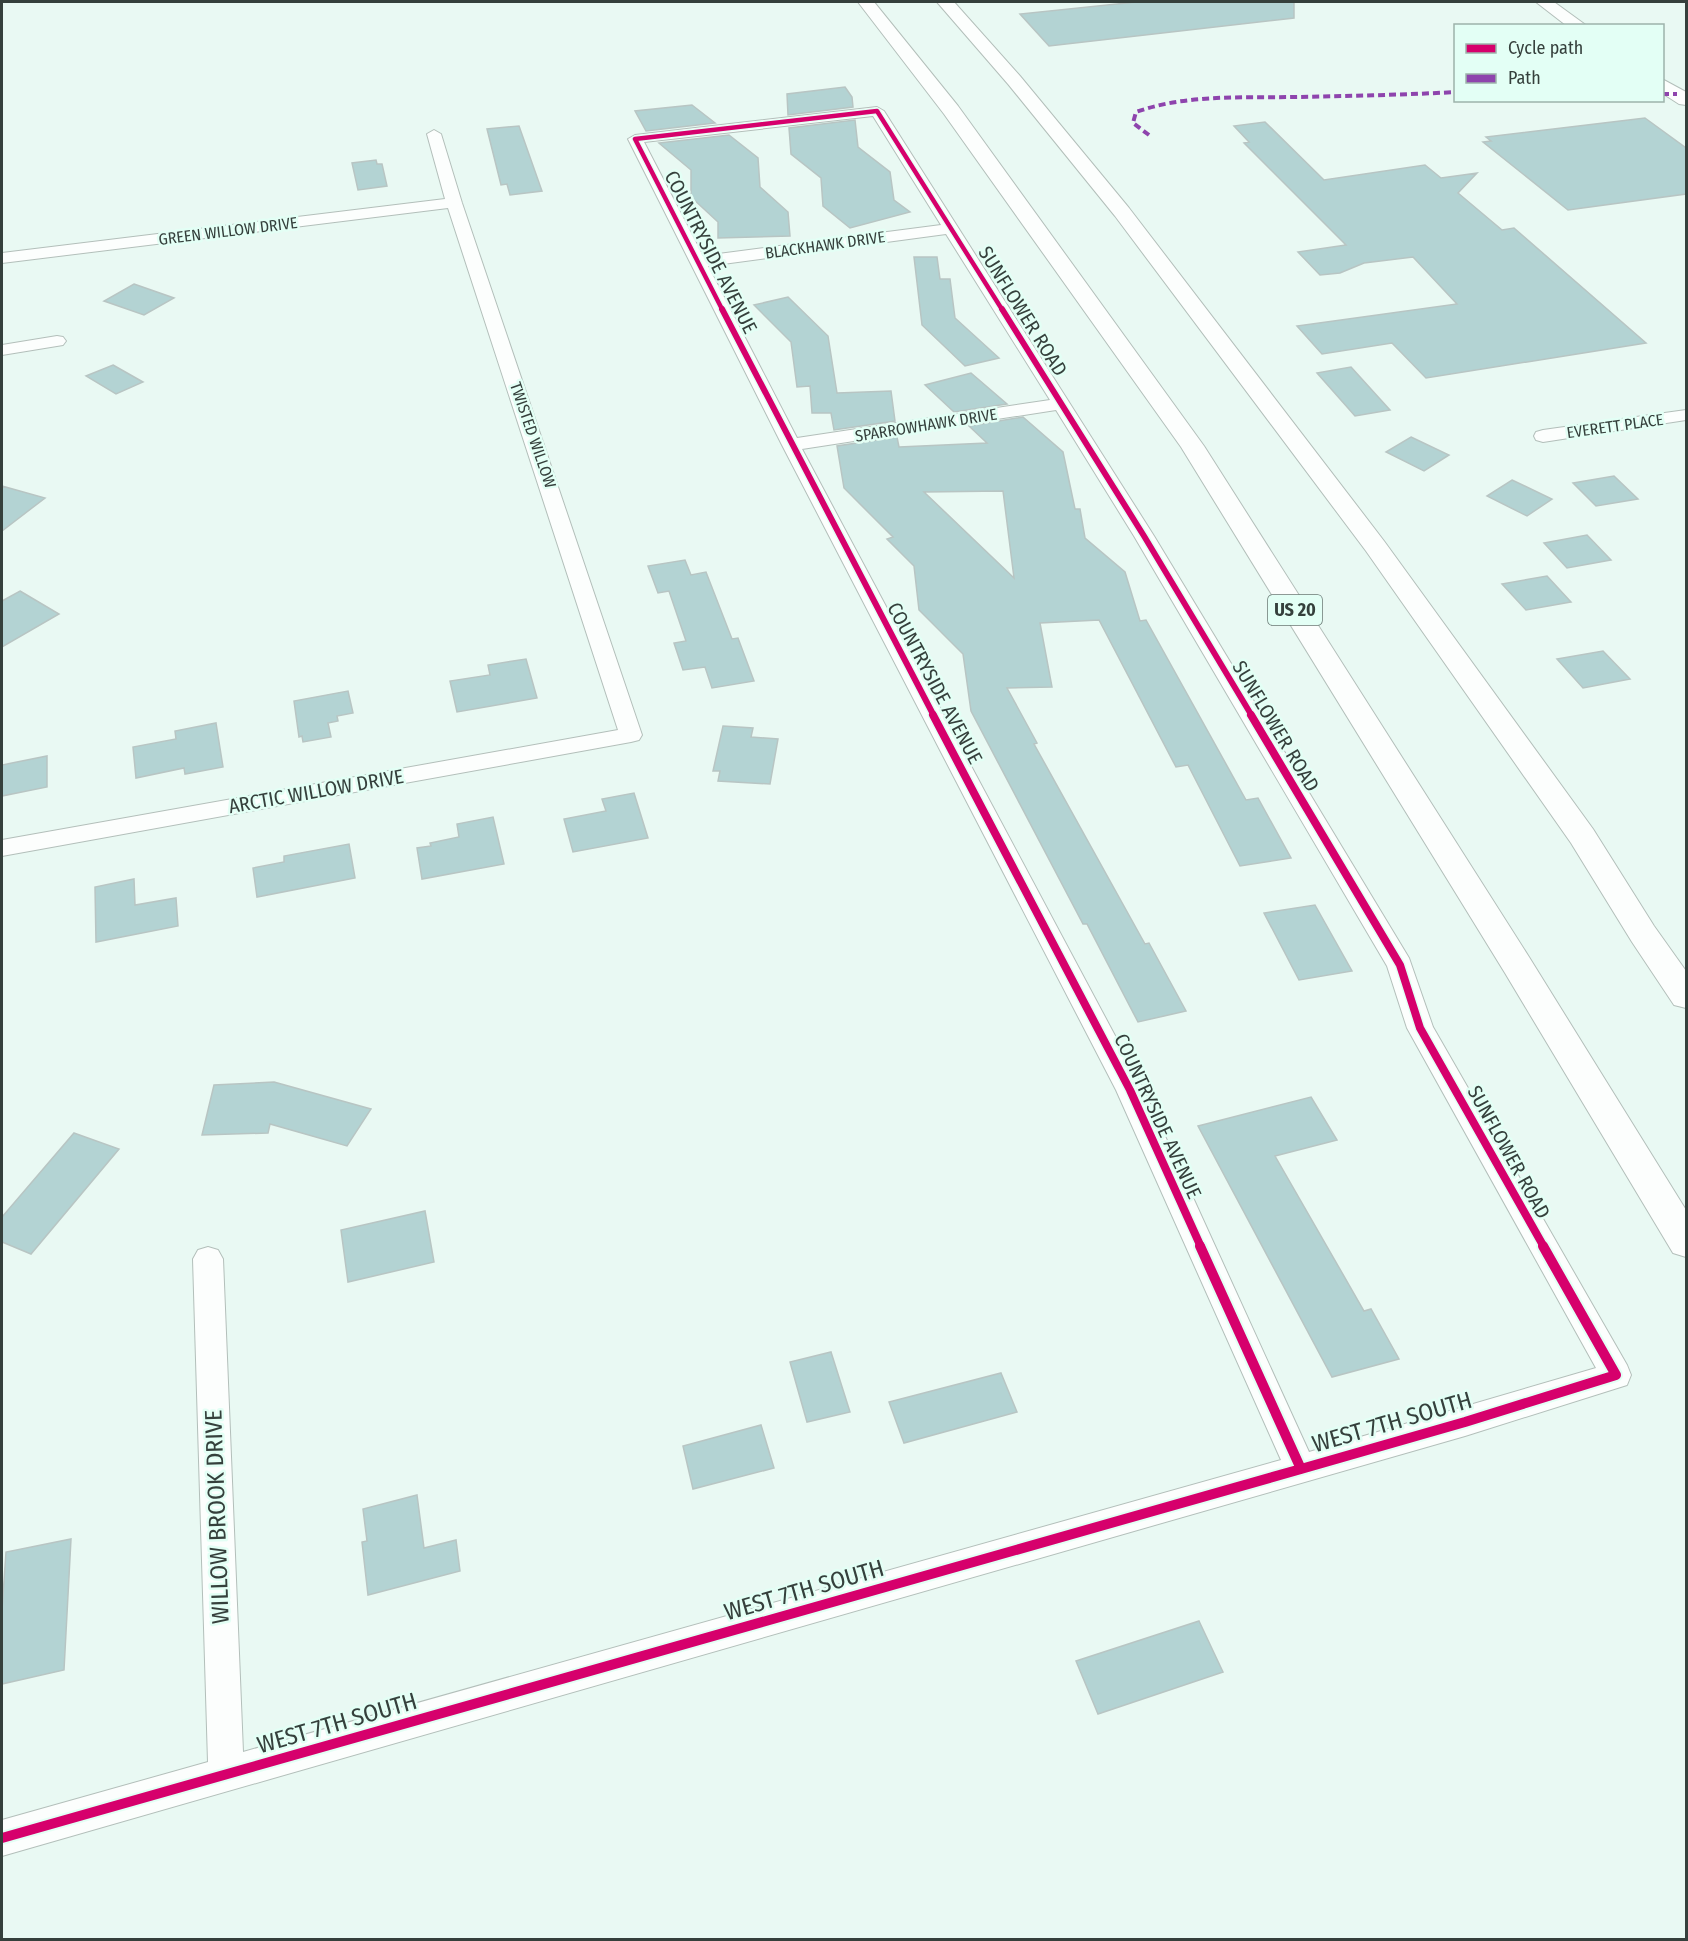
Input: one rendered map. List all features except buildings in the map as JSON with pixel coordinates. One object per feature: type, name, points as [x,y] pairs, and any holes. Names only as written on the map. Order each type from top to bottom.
[{"type":"main road","name":"US 20","points":[[866,2],[951,110],[1192,446],[1517,965],[1686,1242]]},
{"type":"main road","points":[[945,2],[1014,80],[1122,212],[1375,546],[1582,836],[1643,934],[1686,996]]},
{"type":"main road","points":[[1544,2],[1576,24]]},
{"type":"main road","points":[[1664,85],[1686,100]]},
{"type":"street","name":"SUNFLOWER ROAD","points":[[878,111],[1144,536],[1400,965],[1420,1028],[1616,1375]]},
{"type":"street","name":"COUNTRYSIDE AVENUE","points":[[878,111],[635,139],[791,445],[1130,1090],[1301,1469]]},
{"type":"street","name":"TWISTED WILLOW","points":[[434,134],[454,203],[558,507],[631,735]]},
{"type":"street","name":"GREEN WILLOW DRIVE","points":[[2,258],[454,203]]},
{"type":"street","name":"BLACKHAWK DRIVE","points":[[698,262],[952,228]]},
{"type":"street","points":[[2,350],[57,341]]},
{"type":"street","name":"SPARROWHAWK DRIVE","points":[[791,445],[1062,404]]},
{"type":"street","name":"EVERETT PLACE","points":[[1543,436],[1686,415]]},
{"type":"street","name":"ARCTIC WILLOW DRIVE","points":[[2,848],[631,735]]},
{"type":"street","name":"WILLOW BROOK DRIVE","points":[[208,1259],[226,1775]]},
{"type":"street","name":"WEST 7TH SOUTH","points":[[2,1838],[1465,1422],[1616,1375]]},
{"type":"marked path","points":[[1149,135],[1133,123],[1136,112],[1164,102],[1209,98],[1373,96],[1454,92]]},
{"type":"marked path","points":[[1664,94],[1677,94]]},
{"type":"cycle path","points":[[2,1838],[1465,1422],[1616,1375],[1420,1028],[1400,965],[1144,536],[877,111],[635,139],[791,445],[1130,1090],[1301,1469]]}]
